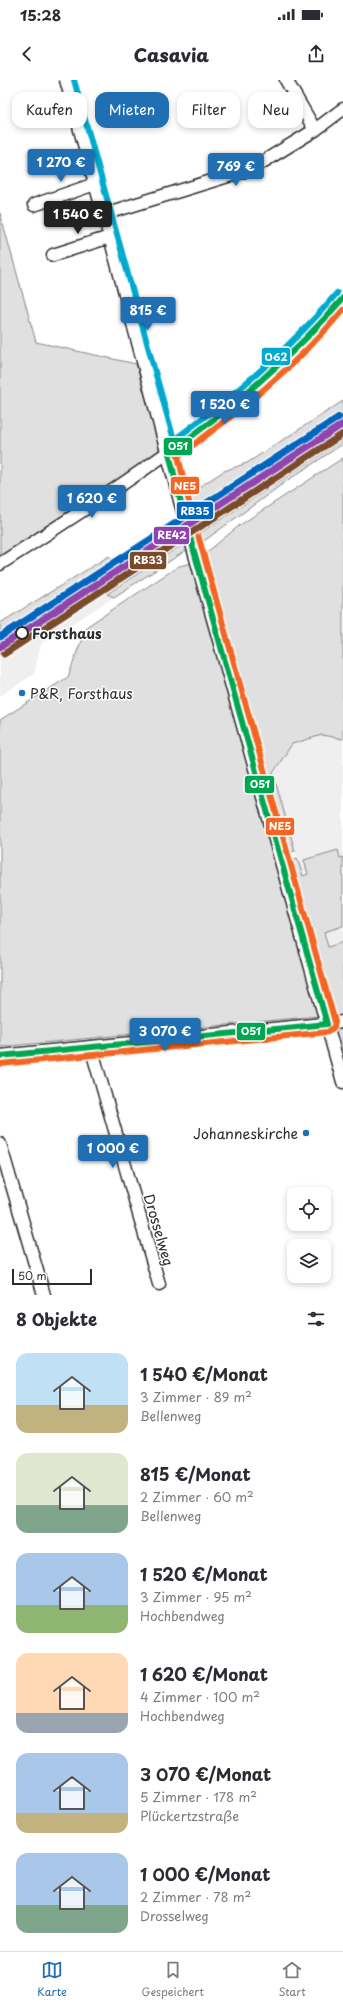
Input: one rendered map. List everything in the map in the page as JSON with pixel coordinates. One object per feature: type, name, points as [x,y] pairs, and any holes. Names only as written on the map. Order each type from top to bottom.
[{"type":"street","points":[[66,80],[169,453],[183,512],[343,1082]]},
{"type":"street","points":[[286,80],[315,130]]},
{"type":"street","points":[[104,214],[251,169],[315,130],[343,109]]},
{"type":"street","points":[[34,205],[95,184]]},
{"type":"street","points":[[53,255],[110,237]]},
{"type":"street","points":[[0,564],[169,453],[266,377],[305,341],[343,298]]},
{"type":"street","points":[[0,1056],[343,1022]]},
{"type":"street","name":"Drosselweg","points":[[90,1047],[158,1284]]},
{"type":"street","points":[[0,1144],[44,1295]]},
{"type":"shaded area","points":[[0,213],[36,342],[136,364],[161,451],[0,556]]},
{"type":"shaded area","points":[[343,401],[343,418],[228,493],[206,498],[189,509],[185,496],[224,471],[247,463]]},
{"type":"shaded area","points":[[343,418],[343,440],[107,593],[114,597],[41,644],[34,674],[0,696],[0,639],[128,555],[127,553],[173,523],[187,503],[189,509],[206,498],[228,493]]},
{"type":"shaded area","points":[[343,440],[343,444],[288,480],[204,541],[197,535]]},
{"type":"shaded area","points":[[343,458],[343,739],[322,735],[292,744],[273,773],[295,851],[291,852],[284,850],[201,557],[240,525]]},
{"type":"shaded area","points":[[173,522],[127,553],[129,555],[0,639],[0,623],[109,556],[112,560]]},
{"type":"shaded area","points":[[186,542],[187,550],[114,597],[107,594]]},
{"type":"shaded area","points":[[192,563],[318,1016],[0,1047],[0,720],[68,677],[86,627],[179,566]]},
{"type":"shaded area","points":[[322,735],[343,739],[343,942],[328,947],[308,875],[302,876],[273,773],[292,744]]},
{"type":"shaded area","points":[[338,850],[340,858],[343,857],[343,926],[324,932],[328,947],[343,942],[343,1017],[331,1015],[288,864],[293,859],[297,858],[303,876],[308,874],[304,860]]},
{"type":"shaded area","points":[[343,1027],[343,1070],[335,1032]]},
{"type":"transit line","name":"062","points":[[74,80],[174,440],[239,389],[280,353],[300,334],[337,293]]},
{"type":"transit line","name":"051","points":[[0,1056],[327,1024],[183,512],[169,453],[216,418],[260,381],[303,341],[343,298]]},
{"type":"transit line","name":"NE5","points":[[1,1064],[328,1032],[334,1027],[335,1022],[191,510],[178,456],[244,406],[286,370],[325,331],[343,310]]},
{"type":"transit line","name":"RB35","points":[[0,637],[339,417]]},
{"type":"transit line","name":"RE42","points":[[0,647],[343,424]]},
{"type":"transit line","name":"RB33","points":[[4,654],[343,434]]},
{"type":"place","name":"Forsthaus","points":[[22,633]]},
{"type":"place","name":"P&R, Forsthaus","points":[[22,693]]},
{"type":"place","name":"Johanneskirche","points":[[306,1133]]}]
